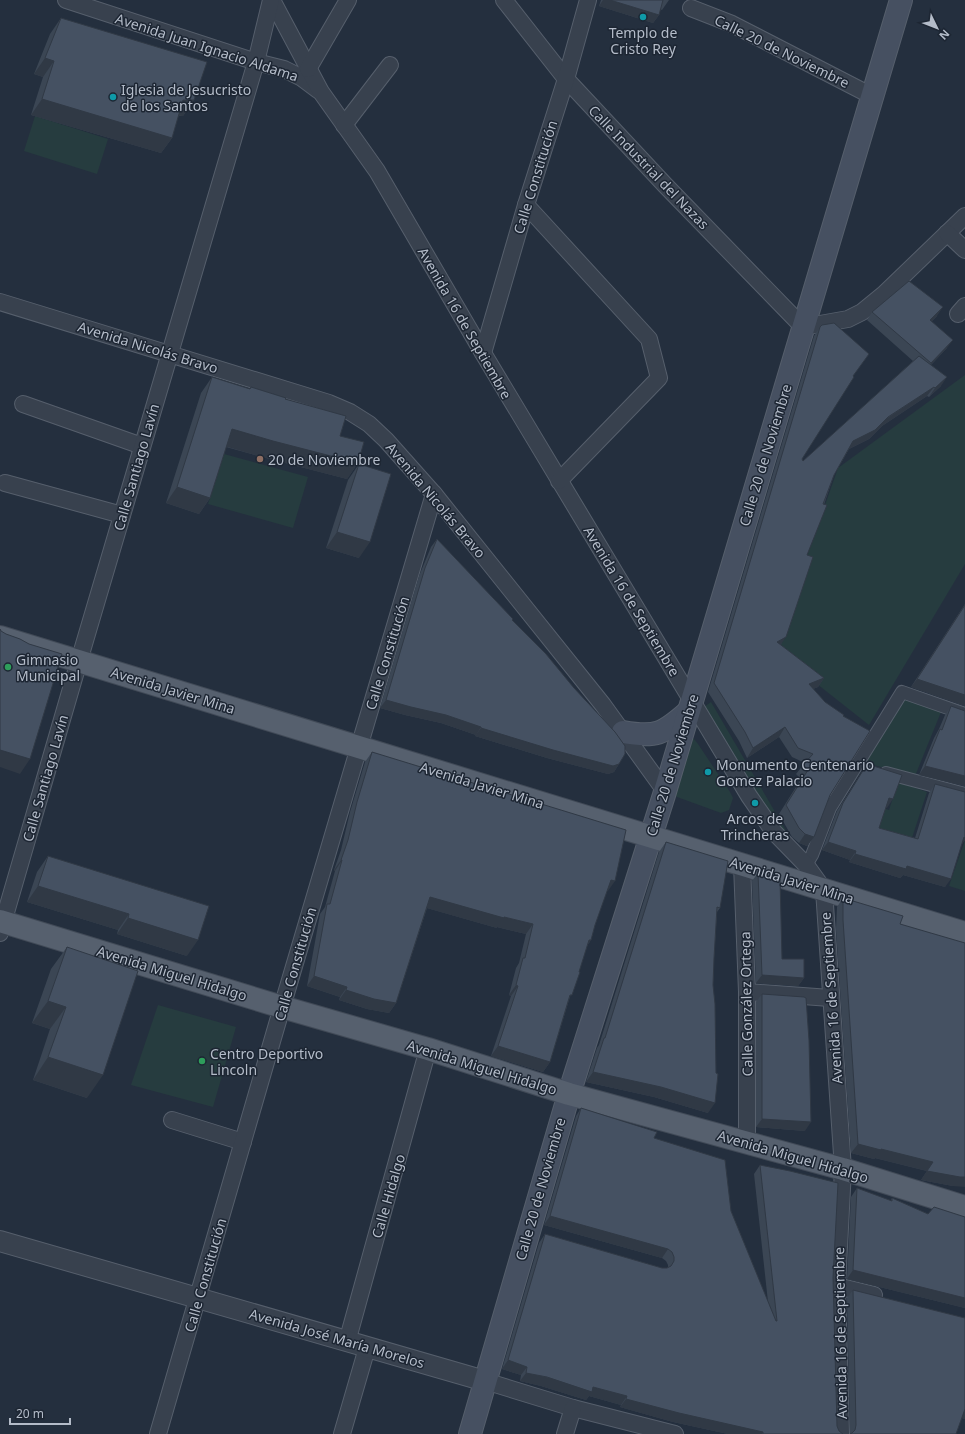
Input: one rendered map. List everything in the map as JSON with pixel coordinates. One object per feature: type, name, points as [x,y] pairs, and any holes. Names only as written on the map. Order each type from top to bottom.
[{"type":"main road","name":"Calle 20 de Noviembre","points":[[470,1434],[485,1381],[536,1232],[569,1094],[665,791],[901,0]]},
{"type":"main road","name":"Avenida Javier Mina","points":[[0,637],[965,933]]},
{"type":"main road","points":[[623,732],[643,736],[659,733],[675,724],[690,706]]},
{"type":"main road","name":"Avenida Miguel Hidalgo","points":[[1,926],[428,1049],[569,1094],[843,1169],[965,1207]]},
{"type":"street","name":"Avenida Juan Ignacio Aldama","points":[[66,0],[256,62],[284,69],[302,78],[321,92]]},
{"type":"street","name":"Calle Santiago Lavín","points":[[1,926],[256,62],[272,0]]},
{"type":"street","name":"Avenida 16 de Septiembre","points":[[272,0],[321,92],[377,171],[690,706],[774,832],[806,865],[824,890],[830,998],[843,1169],[837,1286],[841,1434]]},
{"type":"street","points":[[308,69],[348,0]]},
{"type":"street","name":"Calle Industrial del Nazas","points":[[504,0],[566,79],[803,327]]},
{"type":"street","name":"Calle Constitución","points":[[483,353],[526,205],[566,79],[588,0]]},
{"type":"street","name":"Calle 20 de Noviembre","points":[[691,8],[732,24],[872,96]]},
{"type":"street","points":[[344,124],[390,65]]},
{"type":"street","points":[[526,205],[649,339],[659,378],[559,481]]},
{"type":"street","points":[[803,327],[848,319],[862,312],[884,294],[965,216]]},
{"type":"street","points":[[947,233],[965,250]]},
{"type":"street","name":"Avenida Nicolás Bravo","points":[[0,302],[329,403],[350,412],[369,424],[386,440],[434,494],[603,705],[665,791]]},
{"type":"street","points":[[23,404],[142,446]]},
{"type":"street","points":[[5,483],[122,515]]},
{"type":"street","name":"Calle Constitución","points":[[158,1434],[282,1007],[434,494]]},
{"type":"street","points":[[806,865],[812,856],[830,808],[902,692],[965,714]]},
{"type":"street","points":[[857,764],[965,794]]},
{"type":"street","name":"Calle González Ortega","points":[[742,865],[747,992],[748,1142]]},
{"type":"street","points":[[747,992],[830,998]]},
{"type":"street","name":"Calle Hidalgo","points":[[347,1342],[428,1049]]},
{"type":"street","points":[[172,1120],[244,1142]]},
{"type":"street","name":"Avenida José María Morelos","points":[[0,1241],[485,1381],[573,1408],[675,1434]]},
{"type":"street","points":[[837,1286],[890,1299]]},
{"type":"street","points":[[342,1434],[367,1348]]},
{"type":"street","points":[[565,1434],[573,1408]]},
{"type":"green space","points":[[35,116],[108,139],[97,174],[24,151]]},
{"type":"green space","points":[[965,375],[965,564],[869,725],[774,650],[838,468]]},
{"type":"green space","points":[[224,454],[308,477],[293,528],[208,504]]},
{"type":"green space","points":[[903,696],[941,712],[915,776],[862,762]]},
{"type":"green space","points":[[711,702],[795,846],[763,823],[697,712]]},
{"type":"green space","points":[[690,738],[694,739],[698,744],[730,792],[733,798],[729,810],[721,813],[677,797],[673,793]]},
{"type":"green space","points":[[898,782],[927,792],[910,844],[874,840],[868,803],[889,810]]},
{"type":"green space","points":[[965,840],[965,891],[949,886]]},
{"type":"green space","points":[[158,1005],[236,1027],[213,1107],[131,1085]]},
{"type":"building","points":[[610,0],[663,0],[659,15]]},
{"type":"building","name":"Iglesia de Jesucristo de los Santos","points":[[61,18],[207,62],[194,100],[183,100],[172,138],[42,99],[54,61],[45,58]]},
{"type":"building","points":[[909,281],[943,307],[930,320],[953,340],[931,363],[872,312]]},
{"type":"building","points":[[834,323],[869,354],[853,376],[854,377],[802,459],[803,461],[919,356],[947,377],[935,388],[934,387],[888,417],[875,430],[853,441],[834,475],[823,504],[827,505],[807,555],[813,557],[786,637],[777,642],[824,678],[809,684],[825,702],[844,715],[843,716],[870,731],[830,795],[814,837],[805,834],[799,828],[786,805],[808,770],[803,765],[813,754],[798,748],[785,727],[753,748],[745,732],[714,683],[820,327],[822,325]]},
{"type":"building","points":[[212,377],[250,389],[251,387],[286,398],[285,399],[346,416],[340,436],[364,442],[358,463],[232,429],[210,498],[177,487]]},
{"type":"building","points":[[359,464],[391,474],[370,542],[337,532]]},
{"type":"building","points":[[437,539],[513,619],[512,620],[546,654],[574,688],[615,732],[625,746],[625,754],[619,764],[613,766],[553,750],[481,728],[446,715],[386,700],[425,568]]},
{"type":"building","points":[[965,605],[965,695],[917,679]]},
{"type":"building","points":[[0,629],[6,634],[29,644],[62,654],[30,759],[0,750]]},
{"type":"building","points":[[951,706],[965,711],[965,776],[925,766],[940,729],[942,730]]},
{"type":"building","points":[[372,752],[626,830],[615,881],[611,880],[591,940],[589,940],[580,972],[572,995],[570,995],[550,1062],[498,1046],[518,986],[516,985],[523,958],[525,958],[533,924],[504,918],[430,897],[396,1003],[374,999],[346,990],[347,987],[314,976],[327,904],[330,904]]},
{"type":"building","points":[[867,764],[902,775],[893,799],[889,798],[879,828],[918,839],[935,784],[965,792],[965,838],[964,837],[951,879],[907,866],[906,869],[855,854],[856,851],[828,842],[843,803]]},
{"type":"building","points":[[666,842],[728,861],[720,908],[717,907],[714,958],[713,985],[715,1004],[716,1073],[718,1074],[715,1103],[661,1087],[593,1072]]},
{"type":"building","points":[[48,856],[209,906],[198,940],[128,918],[129,914],[38,886]]},
{"type":"building","points":[[758,873],[780,879],[782,959],[804,959],[804,978],[762,975]]},
{"type":"building","points":[[843,898],[903,916],[900,924],[965,943],[965,1177],[927,1171],[933,1162],[858,1144],[843,920]]},
{"type":"building","points":[[67,947],[138,971],[103,1075],[48,1057],[66,1007],[48,1001]]},
{"type":"building","points":[[762,994],[806,998],[809,1040],[811,1122],[762,1119]]},
{"type":"building","points":[[581,1108],[657,1132],[654,1138],[725,1160],[731,1211],[776,1321],[760,1165],[838,1183],[833,1278],[837,1426],[839,1431],[843,1434],[763,1434],[763,1432],[626,1399],[627,1396],[593,1387],[592,1392],[547,1377],[526,1373],[527,1367],[508,1360],[545,1234],[662,1268],[671,1266],[674,1261],[672,1252],[668,1249],[550,1216]]},
{"type":"building","points":[[857,1188],[892,1201],[892,1198],[928,1214],[934,1207],[965,1217],[965,1298],[853,1270]]},
{"type":"building","points":[[853,1290],[965,1318],[965,1409],[956,1434],[850,1434],[855,1430],[856,1425]]},
{"type":"place","name":"Templo de Cristo Rey","points":[[643,17]]},
{"type":"place","name":"Iglesia de Jesucristo de los Santos","points":[[113,97]]},
{"type":"place","name":"20 de Noviembre","points":[[260,459]]},
{"type":"place","name":"Gimnasio Municipal","points":[[8,667]]},
{"type":"place","name":"Monumento Centenario Gomez Palacio","points":[[708,772]]},
{"type":"place","name":"Arcos de Trincheras","points":[[755,803]]},
{"type":"place","name":"Centro Deportivo Lincoln","points":[[202,1061]]}]
